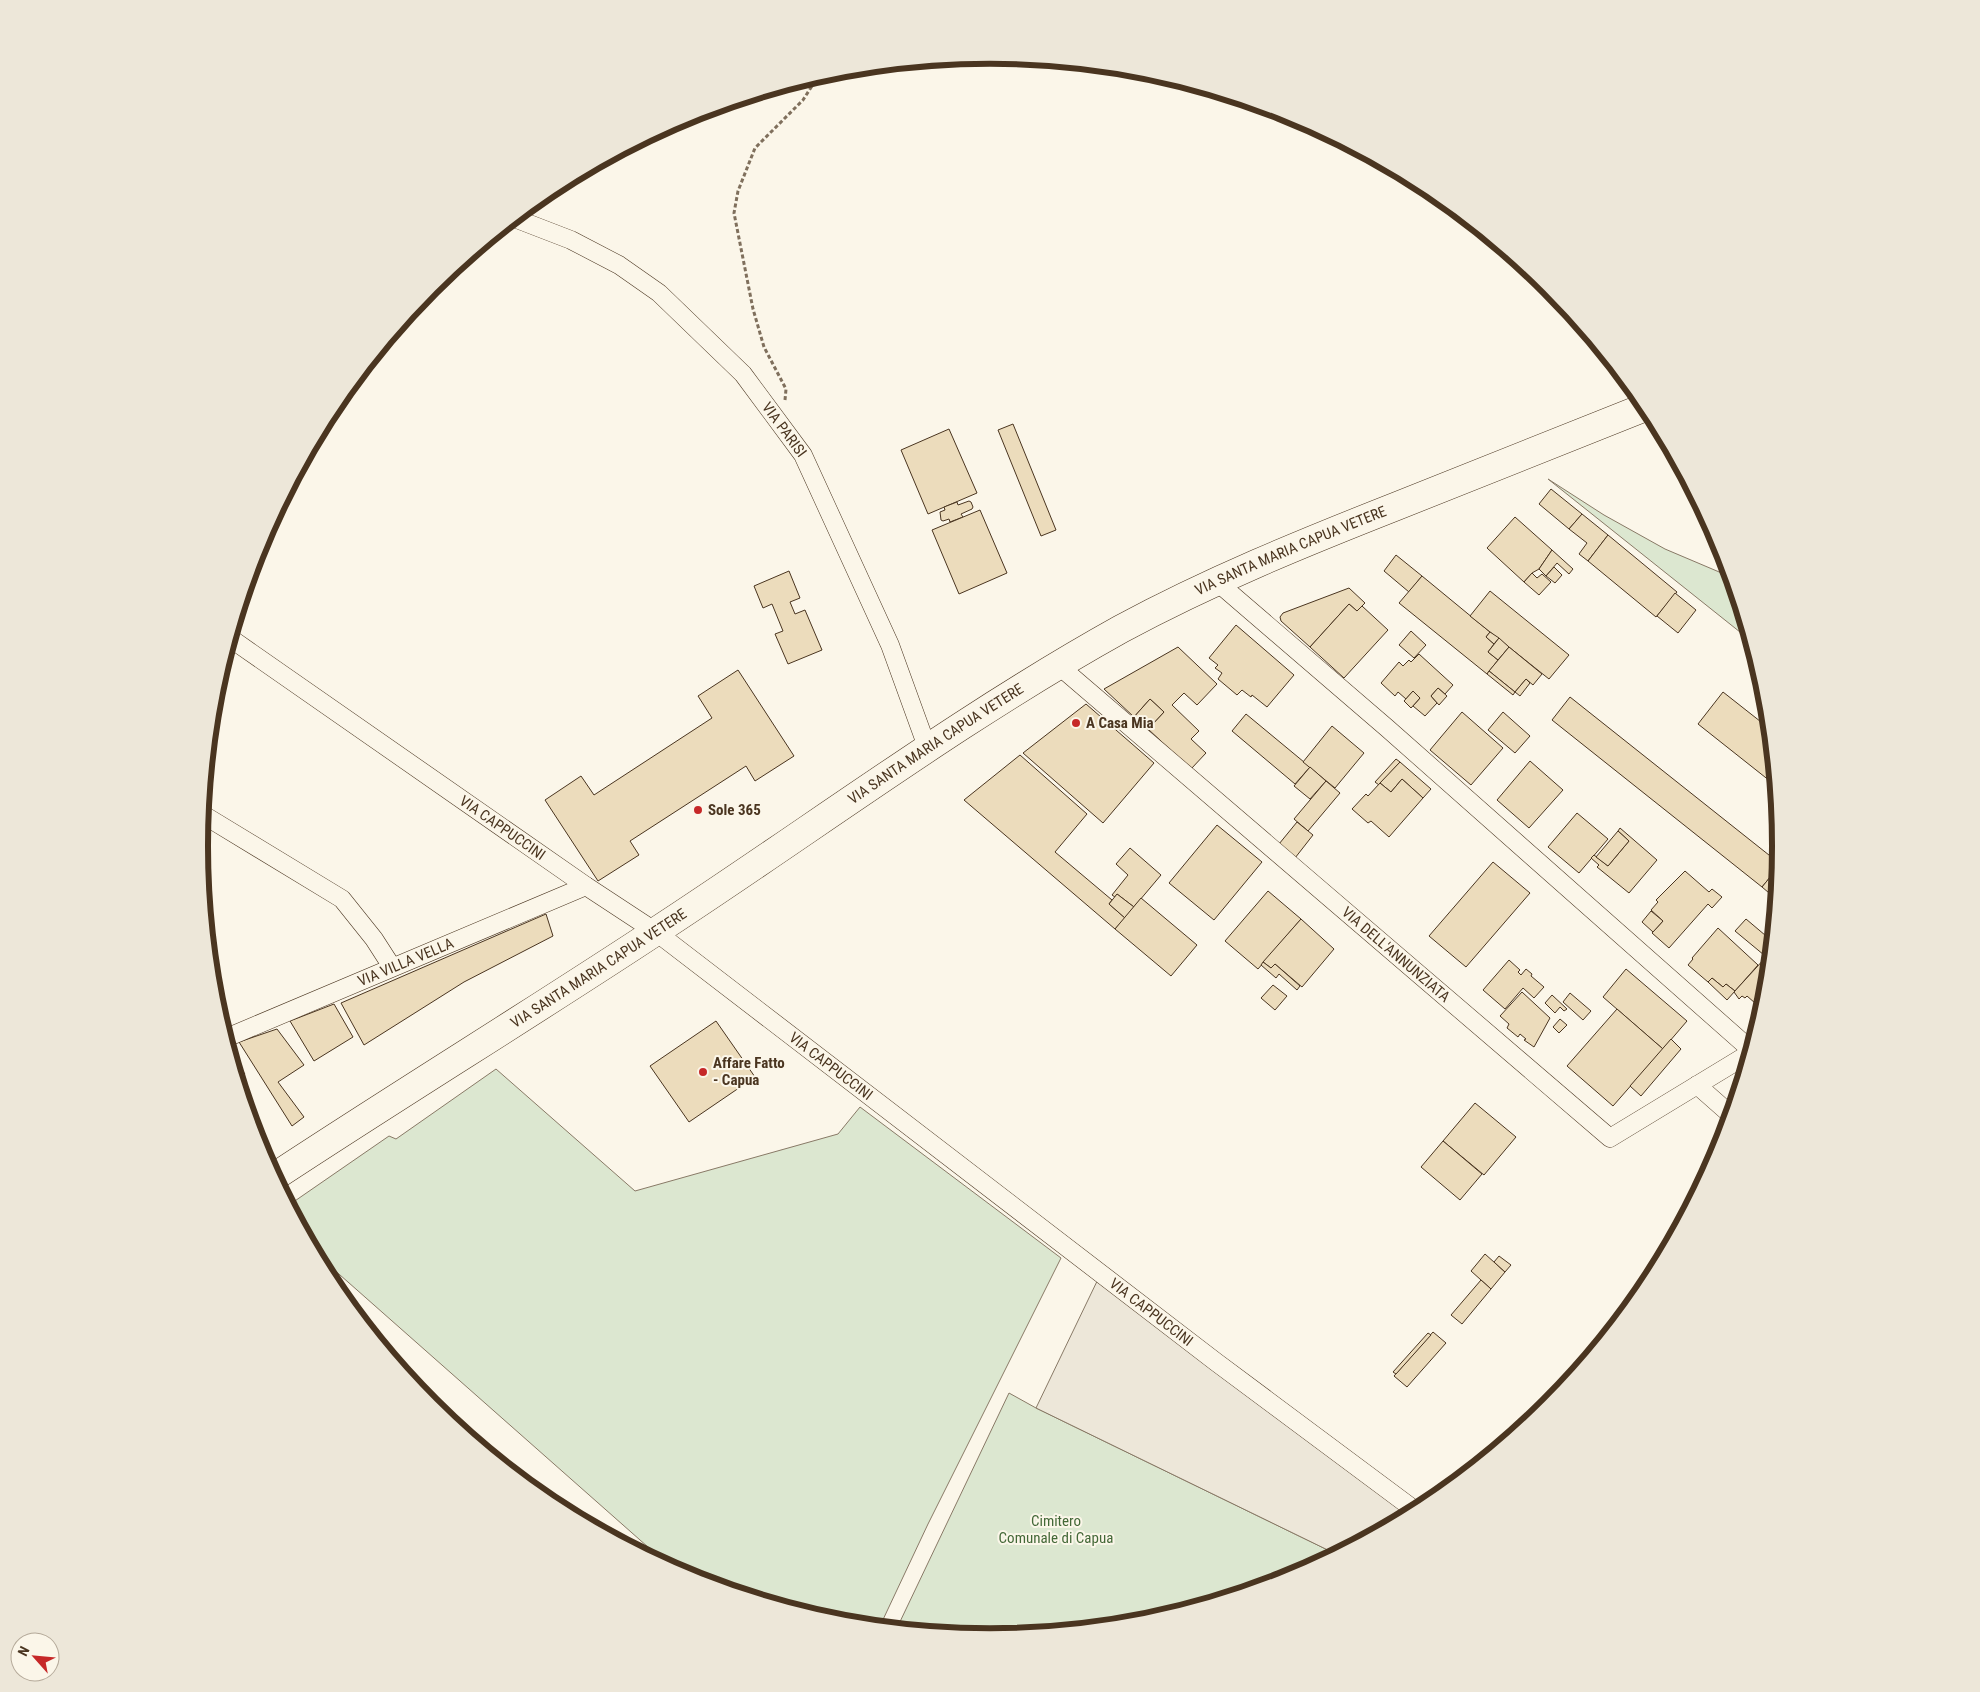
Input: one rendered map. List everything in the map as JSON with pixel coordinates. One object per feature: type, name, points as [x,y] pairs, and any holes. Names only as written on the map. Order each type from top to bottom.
[{"type":"main road","name":"VIA SANTA MARIA CAPUA VETERE","points":[[280,1173],[406,1090],[656,932],[928,748],[1058,665],[1123,628],[1216,581],[1639,410]]},
{"type":"street","name":"VIA PARISI","points":[[520,220],[571,240],[619,265],[659,293],[743,374],[802,455],[890,645],[928,748]]},
{"type":"street","points":[[1216,581],[1394,735],[1746,1048]]},
{"type":"street","name":"VIA CAPPUCCINI","points":[[235,641],[586,886],[656,932],[1216,1362],[1409,1506]]},
{"type":"street","name":"VIA DELL'ANNUNZIATA","points":[[1058,665],[1610,1138],[1744,1055]]},
{"type":"street","points":[[209,818],[342,899],[374,939],[392,967]]},
{"type":"street","name":"VIA VILLA VELLA","points":[[231,1036],[586,886]]},
{"type":"street","points":[[1697,1085],[1726,1110]]},
{"type":"path","points":[[782,425],[786,389],[762,340],[753,309],[734,213],[738,191],[755,148],[802,100],[813,84]]},
{"type":"green space","points":[[1548,479],[1604,515],[1665,549],[1723,574],[1743,634]]},
{"type":"green space","points":[[496,1069],[635,1191],[838,1134],[860,1107],[1061,1258],[928,1524],[882,1621],[788,1602],[739,1587],[654,1553],[332,1268],[293,1202],[389,1136],[396,1139]]},
{"type":"green space","name":"Cimitero Comunale di Capua","points":[[1009,1393],[1036,1408],[1330,1551],[1241,1587],[1192,1602],[1092,1622],[1041,1627],[990,1628],[939,1627],[899,1623]]},
{"type":"shaded area","points":[[1101,1273],[1410,1505],[1330,1551],[1036,1408]]},
{"type":"building","points":[[1013,424],[1056,530],[1041,536],[998,430]]},
{"type":"building","points":[[949,429],[977,493],[928,514],[901,450]]},
{"type":"building","points":[[1551,489],[1582,514],[1569,529],[1539,504]]},
{"type":"building","points":[[969,501],[973,507],[961,514],[963,517],[950,522],[949,519],[941,520],[940,512],[945,510],[944,507],[957,502],[958,505]]},
{"type":"building","points":[[980,510],[1007,573],[959,594],[932,530]]},
{"type":"building","points":[[1582,514],[1608,535],[1588,561],[1579,554],[1587,543],[1569,529]]},
{"type":"building","points":[[1515,517],[1552,550],[1539,569],[1532,573],[1524,582],[1487,548]]},
{"type":"building","points":[[1608,535],[1677,592],[1656,617],[1588,561]]},
{"type":"building","points":[[1552,550],[1573,569],[1569,574],[1557,563],[1546,576],[1539,569]]},
{"type":"building","points":[[1396,555],[1422,576],[1409,592],[1384,571]]},
{"type":"building","points":[[1554,567],[1562,575],[1555,583],[1546,576]]},
{"type":"building","points":[[789,571],[800,598],[790,602],[795,614],[805,610],[822,650],[788,664],[775,634],[783,631],[772,604],[763,608],[754,586]]},
{"type":"building","points":[[1532,573],[1537,578],[1542,574],[1551,582],[1539,595],[1524,582]]},
{"type":"building","points":[[1422,576],[1490,632],[1486,637],[1494,644],[1488,652],[1498,660],[1487,674],[1399,603]]},
{"type":"building","points":[[1349,588],[1365,603],[1357,611],[1349,604],[1310,647],[1281,621],[1280,617],[1283,613]]},
{"type":"building","points":[[1490,591],[1569,655],[1549,679],[1470,616]]},
{"type":"building","points":[[1675,593],[1696,610],[1678,633],[1657,616]]},
{"type":"building","points":[[1349,604],[1357,611],[1362,606],[1388,630],[1344,678],[1310,647]]},
{"type":"building","points":[[1236,625],[1294,675],[1267,707],[1242,690],[1237,695],[1218,679],[1222,673],[1215,668],[1218,665],[1209,658]]},
{"type":"building","points":[[1411,631],[1426,645],[1414,658],[1399,645]]},
{"type":"building","points":[[1490,632],[1499,638],[1494,644],[1486,637]]},
{"type":"building","points":[[1499,638],[1509,647],[1498,660],[1488,652]]},
{"type":"building","points":[[1178,647],[1217,684],[1197,705],[1184,693],[1172,705],[1199,731],[1191,739],[1206,753],[1191,769],[1148,729],[1164,712],[1150,699],[1134,717],[1104,689]]},
{"type":"building","points":[[1509,647],[1542,674],[1533,685],[1526,679],[1515,692],[1489,671]]},
{"type":"building","points":[[1419,654],[1453,685],[1445,694],[1438,688],[1431,696],[1437,703],[1425,716],[1413,706],[1420,698],[1413,691],[1406,699],[1398,692],[1395,696],[1381,683],[1399,662],[1403,666],[1409,660],[1411,662]]},
{"type":"building","points":[[738,670],[794,756],[755,781],[746,766],[630,841],[639,855],[598,881],[545,800],[581,776],[594,795],[712,718],[698,696]]},
{"type":"building","points":[[1489,671],[1515,692],[1513,695],[1487,674]]},
{"type":"building","points":[[1526,679],[1530,683],[1520,696],[1515,692]]},
{"type":"building","points":[[1438,688],[1447,696],[1439,705],[1431,696]]},
{"type":"building","points":[[1413,691],[1420,698],[1411,708],[1404,701]]},
{"type":"building","points":[[1723,692],[1762,723],[1770,781],[1698,724]]},
{"type":"building","points":[[1570,697],[1772,857],[1771,876],[1762,887],[1552,720]]},
{"type":"building","points":[[1150,699],[1164,712],[1148,729],[1134,717]]},
{"type":"building","points":[[1086,704],[1154,763],[1103,823],[1023,753]]},
{"type":"building","points":[[1462,712],[1503,748],[1471,785],[1430,750]]},
{"type":"building","points":[[1503,712],[1530,736],[1515,753],[1488,730]]},
{"type":"building","points":[[1246,714],[1310,767],[1295,784],[1232,731]]},
{"type":"building","points":[[1332,726],[1364,753],[1335,788],[1303,762]]},
{"type":"building","points":[[1020,755],[1087,814],[1055,852],[1112,900],[1109,904],[1125,918],[1115,929],[964,800]]},
{"type":"building","points":[[1396,759],[1400,762],[1379,785],[1375,782]]},
{"type":"building","points":[[1530,761],[1563,790],[1529,828],[1497,800]]},
{"type":"building","points":[[1400,762],[1431,789],[1423,798],[1402,779],[1391,792],[1380,783]]},
{"type":"building","points":[[1310,767],[1326,781],[1310,799],[1294,786]]},
{"type":"building","points":[[1402,779],[1423,798],[1389,837],[1371,821],[1368,823],[1352,809],[1380,783],[1391,792]]},
{"type":"building","points":[[1326,781],[1340,793],[1308,831],[1294,819]]},
{"type":"building","points":[[1577,813],[1608,839],[1579,873],[1548,847]]},
{"type":"building","points":[[1297,822],[1313,835],[1295,858],[1279,844]]},
{"type":"building","points":[[1217,825],[1262,862],[1214,920],[1169,883]]},
{"type":"building","points":[[1620,828],[1657,860],[1629,893],[1597,867],[1599,865],[1591,858],[1594,855],[1608,866],[1629,841],[1618,831]]},
{"type":"building","points":[[1618,831],[1629,841],[1608,866],[1596,857]]},
{"type":"building","points":[[1130,848],[1161,875],[1134,907],[1117,894],[1115,897],[1112,895],[1128,875],[1116,864]]},
{"type":"building","points":[[1493,862],[1530,893],[1466,967],[1429,936]]},
{"type":"building","points":[[1685,871],[1709,892],[1712,889],[1722,897],[1712,908],[1708,904],[1669,948],[1652,933],[1663,921],[1651,910],[1658,902],[1656,900]]},
{"type":"building","points":[[1771,876],[1771,876],[1771,895],[1762,887]]},
{"type":"building","points":[[1268,891],[1301,919],[1258,969],[1225,941]]},
{"type":"building","points":[[1117,894],[1134,907],[1125,918],[1109,904]]},
{"type":"building","points":[[1141,898],[1197,945],[1171,976],[1115,929]]},
{"type":"building","points":[[1651,911],[1663,921],[1653,932],[1642,922]]},
{"type":"building","points":[[546,914],[553,936],[464,982],[364,1045],[341,1003]]},
{"type":"building","points":[[1301,919],[1334,949],[1302,987],[1275,964],[1271,968],[1263,962]]},
{"type":"building","points":[[1746,919],[1767,937],[1765,954],[1764,955],[1735,931]]},
{"type":"building","points":[[1718,928],[1758,965],[1735,991],[1726,984],[1723,987],[1712,978],[1708,982],[1688,965]]},
{"type":"building","points":[[1764,959],[1756,1004],[1747,996],[1745,998],[1742,996],[1739,999],[1734,992]]},
{"type":"building","points":[[1509,960],[1520,970],[1518,972],[1521,975],[1526,969],[1544,987],[1534,998],[1523,988],[1505,1009],[1483,990]]},
{"type":"building","points":[[1263,962],[1271,968],[1275,964],[1300,986],[1297,990],[1279,974],[1276,978],[1261,965]]},
{"type":"building","points":[[1626,969],[1687,1021],[1663,1049],[1603,997]]},
{"type":"building","points":[[1712,978],[1723,987],[1726,984],[1735,991],[1727,1000],[1708,982]]},
{"type":"building","points":[[1273,985],[1287,996],[1275,1010],[1261,998]]},
{"type":"building","points":[[1522,992],[1550,1018],[1534,1047],[1524,1040],[1526,1039],[1520,1034],[1518,1037],[1507,1028],[1509,1024],[1500,1016]]},
{"type":"building","points":[[1570,993],[1591,1011],[1583,1020],[1563,1002]]},
{"type":"building","points":[[1552,995],[1567,1009],[1564,1011],[1560,1007],[1555,1013],[1545,1003]]},
{"type":"building","points":[[334,1004],[353,1037],[314,1061],[290,1021]]},
{"type":"building","points":[[1617,1009],[1663,1049],[1613,1106],[1567,1066]]},
{"type":"building","points":[[1560,1019],[1567,1025],[1559,1033],[1553,1027]]},
{"type":"building","name":"Affare Fatto - Capua","points":[[716,1021],[755,1077],[689,1122],[650,1066]]},
{"type":"building","points":[[277,1029],[304,1065],[278,1082],[304,1117],[292,1126],[239,1042]]},
{"type":"building","points":[[1671,1039],[1681,1049],[1641,1096],[1630,1086]]},
{"type":"building","points":[[1475,1103],[1516,1137],[1484,1175],[1443,1141]]},
{"type":"building","points":[[1443,1141],[1482,1174],[1460,1200],[1421,1167]]},
{"type":"building","points":[[1485,1254],[1505,1272],[1491,1289],[1471,1271]]},
{"type":"building","points":[[1499,1256],[1511,1265],[1505,1272],[1494,1262]]},
{"type":"building","points":[[1481,1280],[1491,1289],[1462,1324],[1451,1315]]},
{"type":"building","points":[[1433,1332],[1446,1343],[1407,1387],[1394,1376]]},
{"type":"building","points":[[1428,1333],[1431,1335],[1396,1374],[1393,1372]]},
{"type":"place","name":"A Casa Mia","points":[[1076,723]]},
{"type":"place","name":"Sole 365","points":[[698,810]]},
{"type":"place","name":"Affare Fatto - Capua","points":[[703,1072]]}]
